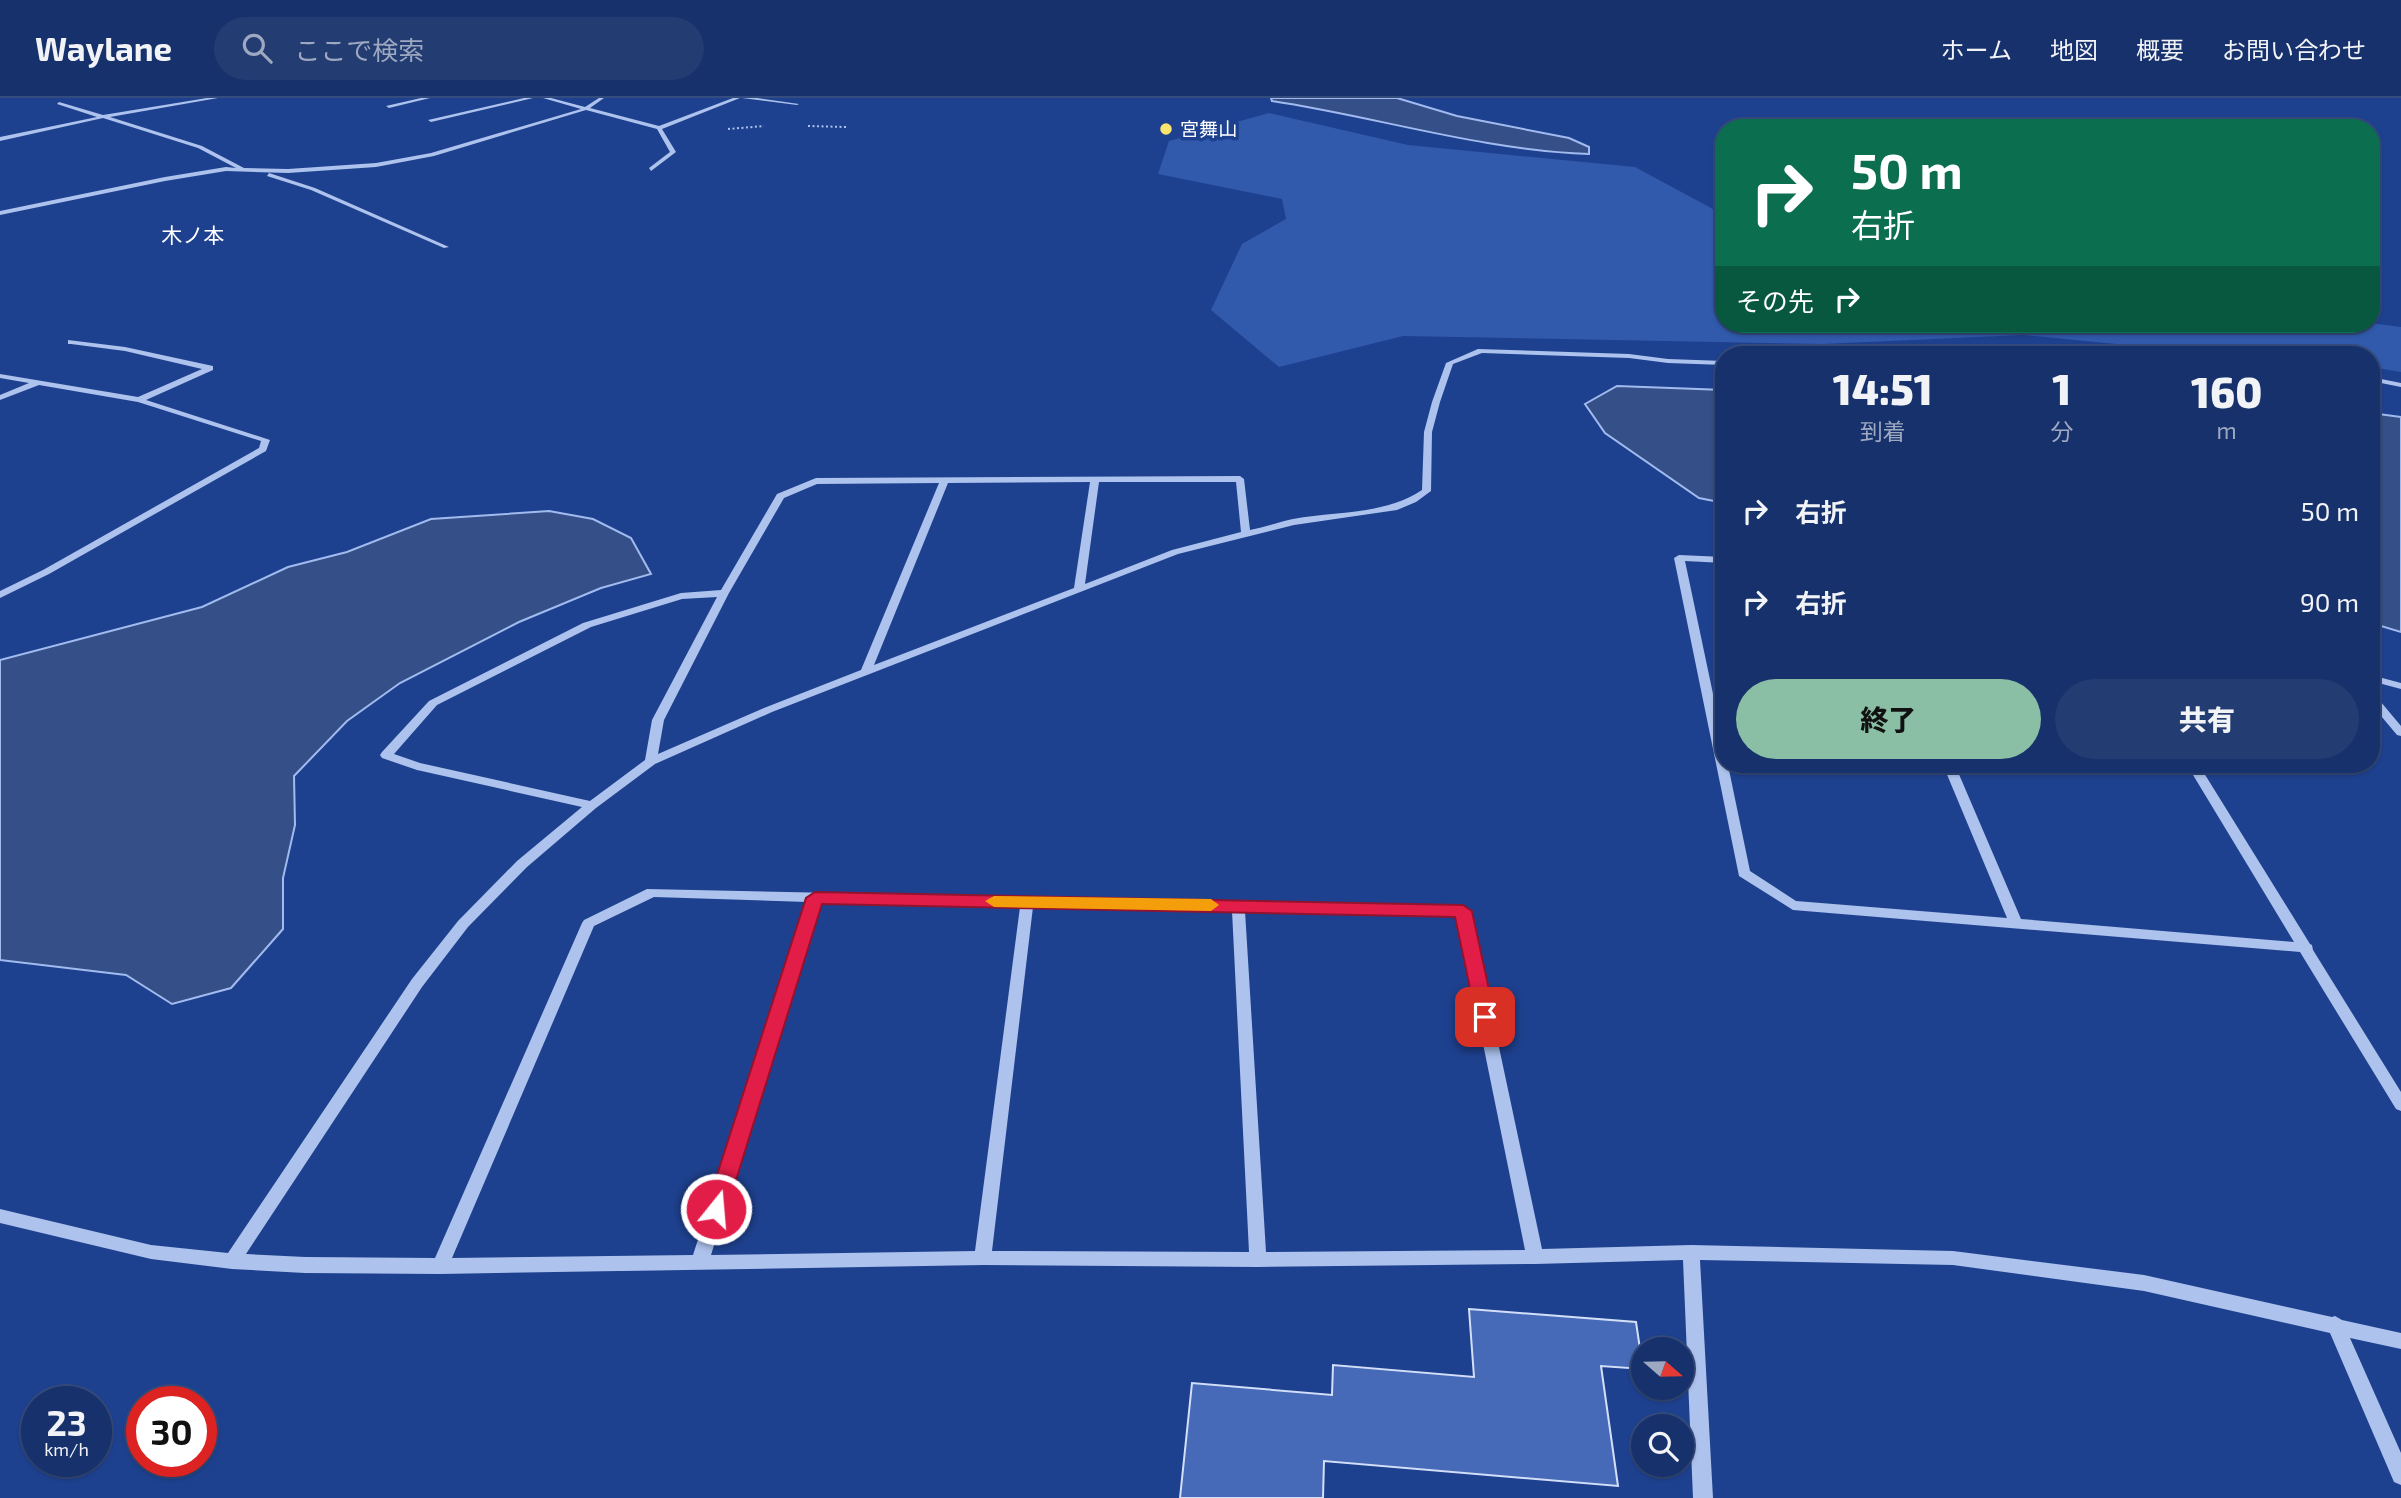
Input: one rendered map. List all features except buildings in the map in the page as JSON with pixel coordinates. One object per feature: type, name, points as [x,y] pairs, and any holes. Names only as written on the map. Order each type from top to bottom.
[{"type":"street","points":[[0,139],[107,116],[216,98]]},
{"type":"street","points":[[389,107],[428,98]]},
{"type":"street","points":[[431,120],[531,98]]},
{"type":"street","points":[[545,98],[659,128],[738,98]]},
{"type":"street","points":[[0,213],[165,179],[241,168],[288,171],[376,165],[432,155],[586,109],[603,98]]},
{"type":"street","points":[[744,98],[796,104]]},
{"type":"street","points":[[60,103],[200,147],[241,168],[313,190],[446,247]]},
{"type":"street","points":[[651,169],[673,152],[659,128]]},
{"type":"street","points":[[71,342],[125,349],[209,368],[139,401]]},
{"type":"street","points":[[232,1261],[417,984],[463,924],[522,864],[592,805],[651,761],[697,739],[1175,552],[1246,533],[1394,508],[1413,500],[1426,491],[1429,476],[1427,441],[1436,402],[1450,363],[1481,351],[1629,356],[1715,363]]},
{"type":"street","points":[[0,376],[139,401],[266,440],[263,449],[46,572],[0,595]]},
{"type":"street","points":[[2380,381],[2401,385]]},
{"type":"street","points":[[0,398],[38,382]]},
{"type":"street","points":[[651,761],[658,720],[724,593],[780,496],[816,481],[1240,479],[1246,533]]},
{"type":"street","points":[[865,673],[944,481]]},
{"type":"street","points":[[1079,589],[1095,481]]},
{"type":"street","points":[[1715,560],[1679,558],[1715,732]]},
{"type":"street","points":[[592,805],[417,766],[386,755],[433,703],[587,625],[681,596],[724,593]]},
{"type":"street","points":[[2380,680],[2401,686]]},
{"type":"street","points":[[2380,708],[2401,733]]},
{"type":"street","points":[[1723,773],[1744,873],[1793,905],[2307,948]]},
{"type":"street","points":[[1953,773],[2015,922]]},
{"type":"street","points":[[2198,773],[2396,1091],[2401,1105]]},
{"type":"street","points":[[440,1266],[589,923],[652,892],[815,898],[1463,911],[1535,1257]]},
{"type":"street","points":[[700,1261],[815,898]]},
{"type":"street","points":[[983,1258],[1027,902]]},
{"type":"street","points":[[1238,905],[1258,1261]]},
{"type":"street","points":[[0,1216],[151,1252],[232,1261],[440,1266],[983,1258],[1258,1261],[1691,1252],[1953,1258],[2144,1283],[2401,1341]]},
{"type":"street","points":[[1691,1252],[1703,1498]]},
{"type":"street","points":[[2335,1324],[2401,1475]]},
{"type":"path","points":[[809,125],[846,127]]},
{"type":"path","points":[[721,130],[771,126]]},
{"type":"shaded area","points":[[1271,98],[1397,98],[1457,116],[1569,138],[1589,147],[1589,154],[1469,140],[1272,101]]},
{"type":"shaded area","points":[[1269,113],[1408,145],[1635,167],[1715,210],[1715,333],[2380,333],[2380,324],[2401,327],[2401,372],[2380,368],[2380,346],[2136,346],[2023,335],[1822,344],[1403,336],[1279,367],[1211,310],[1242,244],[1286,219],[1282,199],[1158,174],[1169,141]]},
{"type":"shaded area","points":[[1617,386],[1715,390],[1715,501],[1699,498],[1605,433],[1585,404]]},
{"type":"shaded area","points":[[2380,414],[2401,417],[2401,632],[2380,626]]},
{"type":"shaded area","points":[[549,511],[593,519],[631,538],[651,574],[601,588],[519,622],[400,683],[347,721],[294,776],[295,825],[283,878],[283,929],[231,988],[172,1004],[126,975],[0,960],[0,660],[202,607],[288,567],[347,552],[431,519]]},
{"type":"slow traffic","points":[[994,901],[1211,905]]},
{"type":"place","name":"宮舞山","points":[[1166,129]]},
{"type":"district","name":"木ノ本","points":[[193,236]]},
{"type":"route","points":[[716,1209],[815,898],[1463,911],[1485,1017]]}]
